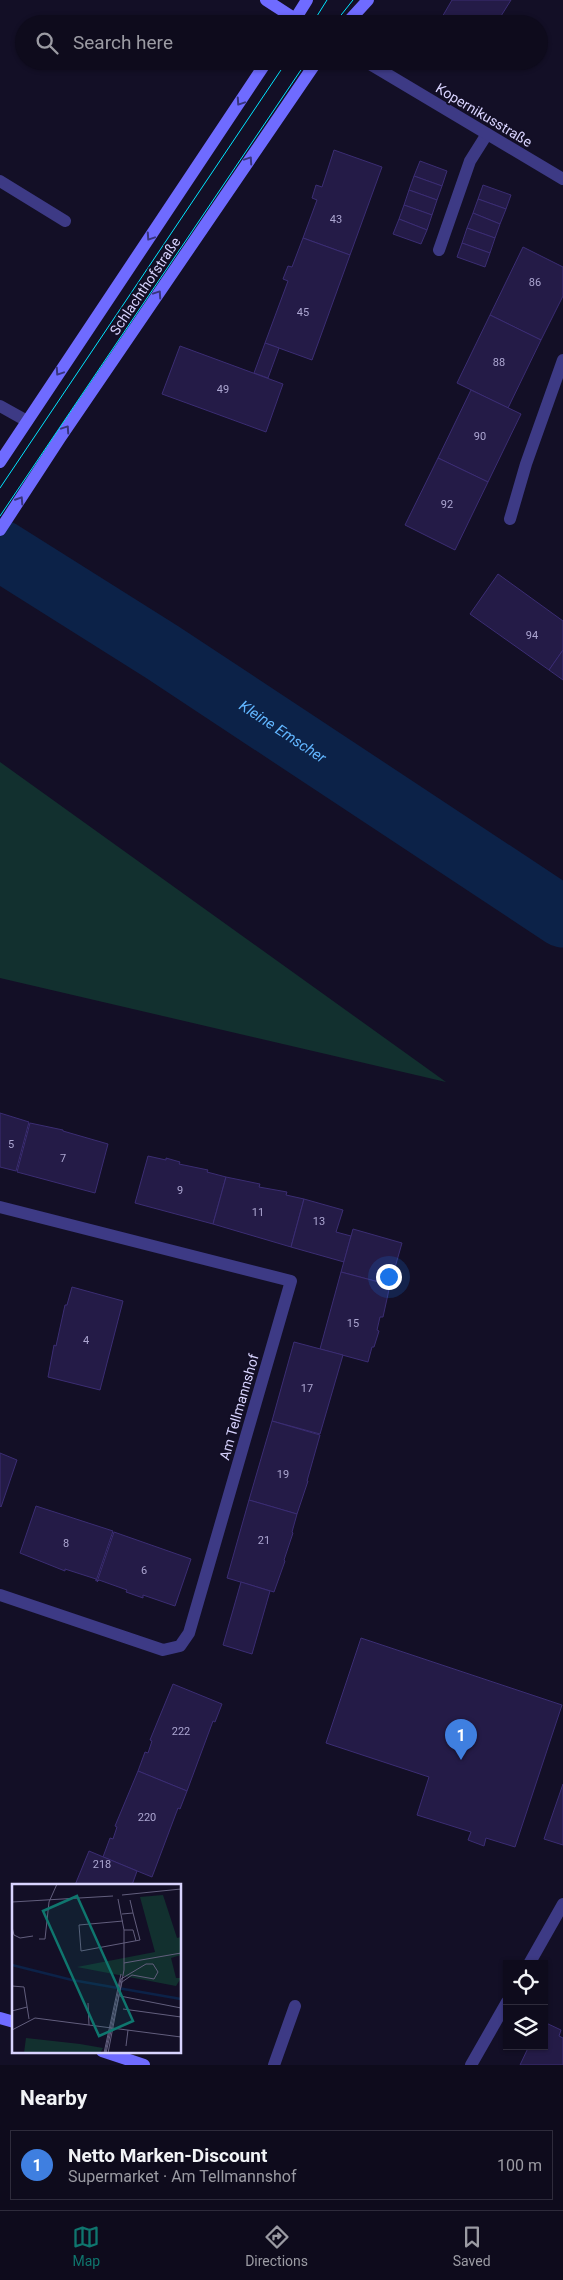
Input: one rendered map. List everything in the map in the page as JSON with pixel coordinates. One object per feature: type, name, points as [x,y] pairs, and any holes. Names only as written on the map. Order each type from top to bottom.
[{"type":"street","points":[[266,0],[287,15]]},
{"type":"street","points":[[300,15],[307,0]]},
{"type":"street","points":[[354,15],[368,0]]},
{"type":"street","name":"Schlachthofstraße","points":[[0,462],[261,70]]},
{"type":"street","name":"Schlachthofstraße","points":[[0,530],[311,70]]},
{"type":"street","name":"Kopernikusstraße","points":[[380,70],[563,179]]},
{"type":"street","points":[[439,250],[470,162],[487,134]]},
{"type":"street","points":[[0,181],[65,221]]},
{"type":"street","points":[[510,519],[526,464],[563,360]]},
{"type":"street","points":[[0,406],[27,421]]},
{"type":"street","name":"Am Tellmannshof","points":[[0,1207],[291,1281],[189,1633],[180,1646],[163,1650],[0,1595]]},
{"type":"street","points":[[531,1960],[563,1904]]},
{"type":"street","points":[[471,2065],[505,2005]]},
{"type":"street","points":[[274,2065],[295,2006]]},
{"type":"street","points":[[105,2052],[144,2065]]},
{"type":"green space","points":[[0,762],[446,1082],[0,978]]},
{"type":"building","points":[[452,0],[511,0],[502,15],[443,15]]},
{"type":"building","points":[[334,150],[382,167],[350,255],[303,238],[317,200],[312,198],[316,185],[322,187]]},
{"type":"building","points":[[420,161],[447,171],[442,186],[414,176]]},
{"type":"building","points":[[414,176],[442,186],[437,200],[409,190]]},
{"type":"building","points":[[483,185],[511,195],[506,209],[478,199]]},
{"type":"building","points":[[409,190],[437,200],[432,215],[404,205]]},
{"type":"building","points":[[478,199],[506,209],[500,224],[473,213]]},
{"type":"building","points":[[404,205],[432,215],[427,230],[399,219]]},
{"type":"building","points":[[473,213],[500,224],[495,238],[467,228]]},
{"type":"building","points":[[399,219],[427,230],[421,244],[393,234]]},
{"type":"building","points":[[467,228],[495,238],[490,253],[462,243]]},
{"type":"building","points":[[303,238],[350,255],[312,360],[265,343],[288,281],[283,279],[288,266],[292,267]]},
{"type":"building","points":[[462,243],[490,253],[485,267],[457,257]]},
{"type":"building","points":[[523,247],[563,267],[563,296],[541,340],[490,315]]},
{"type":"building","points":[[490,315],[541,340],[508,408],[457,383]]},
{"type":"building","points":[[265,343],[279,348],[268,378],[254,373]]},
{"type":"building","points":[[180,346],[283,384],[266,432],[162,394]]},
{"type":"building","points":[[471,390],[521,414],[488,482],[438,458]]},
{"type":"building","points":[[438,458],[488,482],[455,550],[405,525]]},
{"type":"building","points":[[498,574],[563,621],[563,650],[549,670],[470,614]]},
{"type":"building","points":[[563,650],[563,680],[549,670]]},
{"type":"building","points":[[0,1113],[29,1122],[16,1171],[0,1167]]},
{"type":"building","points":[[30,1123],[63,1130],[108,1144],[95,1193],[17,1172]]},
{"type":"building","points":[[148,1156],[166,1160],[166,1158],[180,1162],[179,1164],[208,1170],[207,1172],[226,1177],[213,1224],[135,1203]]},
{"type":"building","points":[[226,1177],[260,1184],[259,1187],[287,1192],[286,1195],[304,1199],[291,1247],[213,1224]]},
{"type":"building","points":[[304,1199],[343,1210],[336,1232],[351,1236],[344,1262],[291,1247]]},
{"type":"building","points":[[353,1229],[402,1243],[390,1285],[341,1272]]},
{"type":"building","points":[[341,1272],[390,1285],[383,1317],[380,1317],[377,1330],[379,1331],[368,1362],[320,1349]]},
{"type":"building","points":[[72,1287],[123,1301],[100,1390],[48,1377],[54,1345],[56,1346],[65,1305],[67,1305]]},
{"type":"building","points":[[294,1342],[343,1355],[320,1434],[272,1421]]},
{"type":"building","points":[[272,1421],[320,1435],[297,1514],[249,1500]]},
{"type":"building","points":[[0,1453],[17,1460],[1,1507],[0,1506]]},
{"type":"building","points":[[249,1500],[297,1514],[285,1561],[274,1592],[227,1578]]},
{"type":"building","points":[[36,1506],[113,1531],[96,1581],[96,1579],[65,1569],[65,1571],[20,1553]]},
{"type":"building","points":[[114,1532],[191,1559],[175,1606],[143,1595],[143,1598],[99,1580],[97,1582]]},
{"type":"building","points":[[241,1582],[270,1591],[252,1654],[223,1645]]},
{"type":"building","points":[[361,1638],[562,1705],[515,1847],[486,1838],[484,1846],[468,1840],[471,1832],[417,1815],[429,1777],[326,1743]]},
{"type":"building","points":[[173,1684],[222,1704],[215,1722],[213,1721],[187,1791],[138,1771],[145,1752],[148,1753],[152,1741],[150,1740]]},
{"type":"building","points":[[138,1771],[187,1791],[180,1809],[178,1808],[152,1877],[103,1857],[110,1838],[113,1839],[117,1827],[115,1826]]},
{"type":"building","points":[[563,1784],[563,1845],[544,1839]]},
{"type":"building","points":[[89,1851],[137,1871],[132,1884],[75,1884]]},
{"type":"building","points":[[548,2024],[561,2030],[559,2036],[563,2038],[563,2065],[520,2065],[527,2050],[548,2050]]},
{"type":"waterway","name":"Kleine Emscher","points":[[0,550],[162,652],[563,917]]},
{"type":"tram line","points":[[318,15],[327,0]]},
{"type":"tram line","points":[[341,15],[353,0]]},
{"type":"tram line","points":[[0,488],[281,70]]},
{"type":"tram line","points":[[0,516],[301,70]]},
{"type":"place","name":"Netto Marken-Discount","points":[[461,1760]]}]
